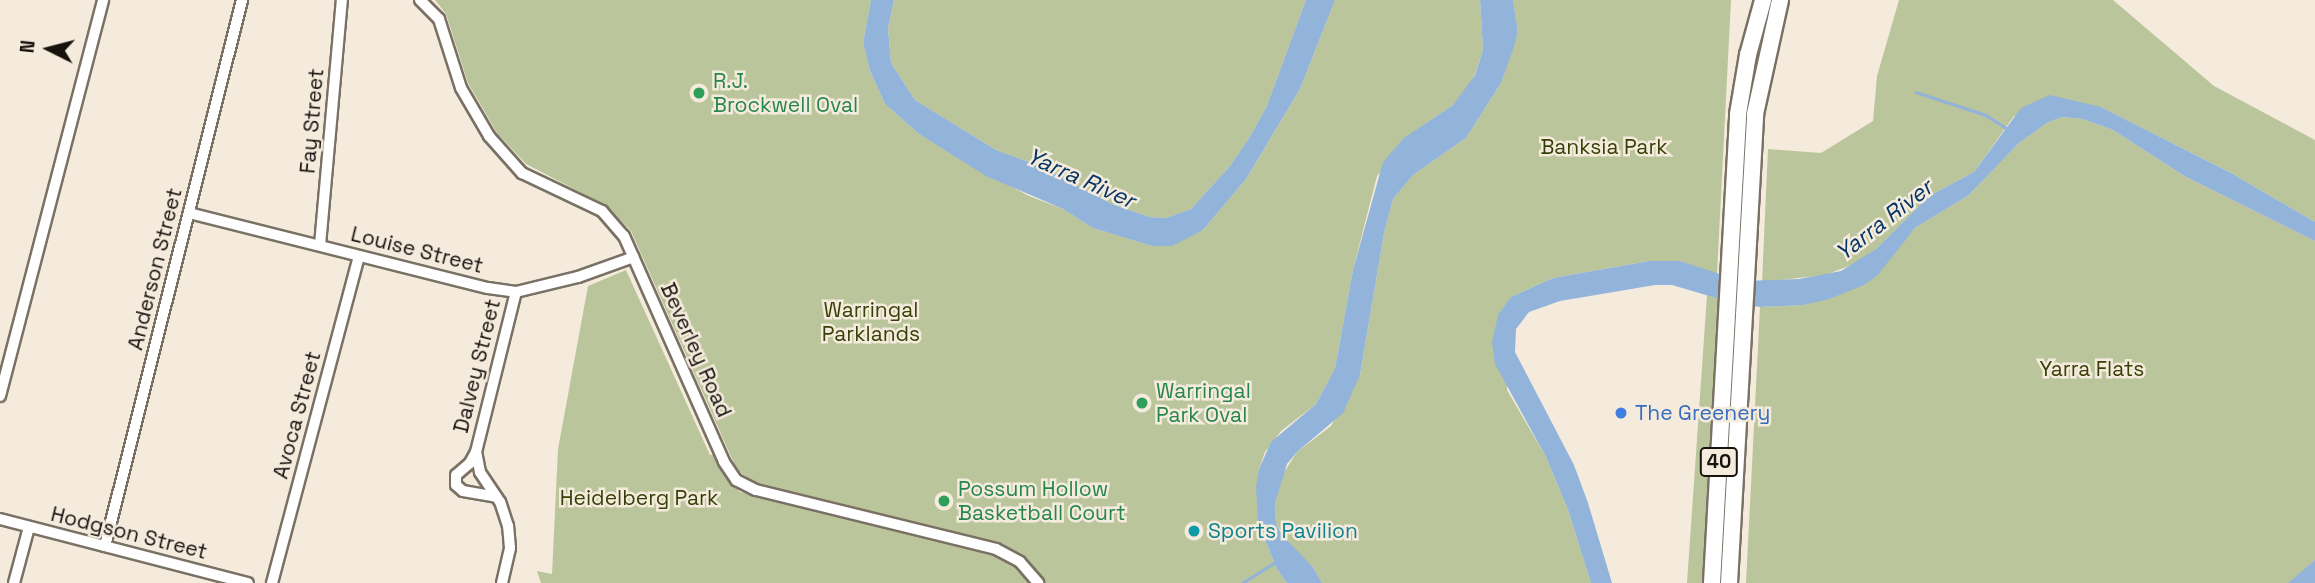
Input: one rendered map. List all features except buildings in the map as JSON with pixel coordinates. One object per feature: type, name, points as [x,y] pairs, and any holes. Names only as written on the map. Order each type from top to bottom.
[{"type":"highway","name":"40","points":[[1740,237],[1738,114],[1748,55],[1763,0]]},
{"type":"highway","name":"40","points":[[1712,583],[1734,342],[1740,237],[1755,114],[1780,0]]},
{"type":"highway","name":"40","points":[[1729,583],[1734,342]]},
{"type":"street","points":[[0,396],[103,0]]},
{"type":"street","name":"Anderson Street","points":[[105,546],[242,0]]},
{"type":"street","name":"Fay Street","points":[[320,245],[342,0]]},
{"type":"street","name":"Beverley Road","points":[[420,0],[439,19],[461,88],[489,136],[522,173],[602,211],[624,236],[724,462],[741,483],[756,490],[989,546],[1014,557],[1038,583]]},
{"type":"street","name":"Louise Street","points":[[189,213],[516,292],[578,277],[634,257]]},
{"type":"street","name":"Avoca Street","points":[[272,583],[359,256]]},
{"type":"street","name":"Dalvey Street","points":[[496,497],[462,491],[456,485],[456,475],[472,460],[476,450],[516,292]]},
{"type":"street","name":"Dalvey Street","points":[[476,450],[480,472],[505,514],[510,540],[502,583]]},
{"type":"street","name":"Hodgson Street","points":[[0,519],[248,583]]},
{"type":"street","points":[[14,583],[29,527]]},
{"type":"green space","name":"Warringal Parklands","points":[[435,0],[871,0],[863,43],[870,71],[885,104],[919,134],[961,160],[1029,196],[1063,209],[1093,228],[1152,246],[1203,230],[1246,179],[1300,89],[1335,0],[1480,0],[1483,50],[1475,74],[1453,105],[1422,126],[1377,176],[1353,270],[1335,368],[1316,404],[1281,431],[1265,452],[1259,469],[1258,523],[1277,569],[1287,583],[1044,583],[1024,558],[1001,543],[767,486],[751,480],[737,470],[631,231],[605,205],[526,164],[497,133],[468,83],[446,14]]},
{"type":"green space","points":[[894,0],[1306,0],[1266,108],[1249,138],[1230,166],[1191,209],[1166,218],[1149,217],[1112,204],[1043,167],[996,150],[915,100],[891,63],[888,28]]},
{"type":"green space","name":"Banksia Park","points":[[1513,0],[1731,0],[1717,275],[1680,261],[1649,261],[1553,278],[1511,297],[1507,390],[1546,457],[1568,510],[1591,583],[1322,583],[1313,567],[1290,546],[1276,523],[1275,503],[1281,477],[1297,452],[1331,426],[1360,375],[1384,233],[1393,199],[1413,175],[1466,138],[1501,83],[1518,32]]},
{"type":"green space","points":[[1899,0],[2113,0],[2214,86],[2315,140],[2315,222],[2231,173],[2101,107],[2014,116],[1974,172],[1929,196],[1876,249],[1857,263],[1825,275],[1762,282],[1768,149],[1821,153],[1873,121],[1877,76]]},
{"type":"green space","name":"Yarra Flats","points":[[2062,117],[2083,119],[2113,130],[2186,177],[2315,241],[2315,583],[1746,583],[1760,307],[1803,305],[1864,285],[1915,228],[1969,195],[2019,143],[2047,123]]},
{"type":"green space","name":"Heidelberg Park","points":[[626,270],[710,455],[714,454],[727,478],[740,492],[996,556],[1016,567],[1032,583],[541,583],[537,571],[552,574],[558,449],[588,286]]},
{"type":"green space","points":[[1707,295],[1720,299],[1706,583],[1687,583]]},
{"type":"water","points":[[871,0],[894,0],[888,28],[891,63],[915,100],[996,150],[1043,167],[1112,204],[1149,217],[1166,218],[1191,209],[1230,166],[1249,138],[1266,108],[1306,0],[1335,0],[1300,89],[1246,179],[1203,230],[1172,246],[1152,246],[1093,228],[1063,209],[986,176],[919,134],[885,104],[870,71],[863,43]]},
{"type":"water","points":[[1480,0],[1513,0],[1518,32],[1513,50],[1501,83],[1466,138],[1413,175],[1393,199],[1384,233],[1360,375],[1343,413],[1297,452],[1287,464],[1275,503],[1276,523],[1282,535],[1313,567],[1322,583],[1287,583],[1277,569],[1258,523],[1256,487],[1259,469],[1271,442],[1316,404],[1335,368],[1353,270],[1383,162],[1404,138],[1453,105],[1475,75],[1483,50]]},
{"type":"water","points":[[2050,95],[2101,107],[2231,173],[2315,222],[2315,241],[2186,177],[2113,130],[2083,119],[2062,117],[2047,123],[2019,143],[1969,195],[1915,228],[1877,276],[1864,285],[1829,299],[1803,305],[1760,307],[1733,303],[1672,285],[1655,285],[1560,301],[1529,312],[1516,329],[1515,352],[1574,465],[1588,503],[1612,583],[1591,583],[1568,510],[1546,457],[1495,364],[1492,343],[1498,315],[1511,297],[1553,278],[1649,261],[1680,261],[1741,281],[1799,279],[1841,271],[1876,249],[1929,196],[1974,172],[2021,108]]},
{"type":"water","points":[[2315,560],[2315,583],[2288,583]]},
{"type":"waterway","points":[[1916,92],[1986,115],[2006,128]]},
{"type":"waterway","points":[[1242,583],[1275,562]]},
{"type":"place","name":"R.J. Brockwell Oval","points":[[699,93]]},
{"type":"place","name":"Warringal Park Oval","points":[[1142,403]]},
{"type":"place","name":"The Greenery","points":[[1621,413]]},
{"type":"place","name":"Possum Hollow Basketball Court","points":[[944,501]]},
{"type":"place","name":"Sports Pavilion","points":[[1194,531]]},
{"type":"water label","name":"Yarra River","points":[[1081,178]]},
{"type":"water label","name":"Yarra River","points":[[1884,220]]}]
